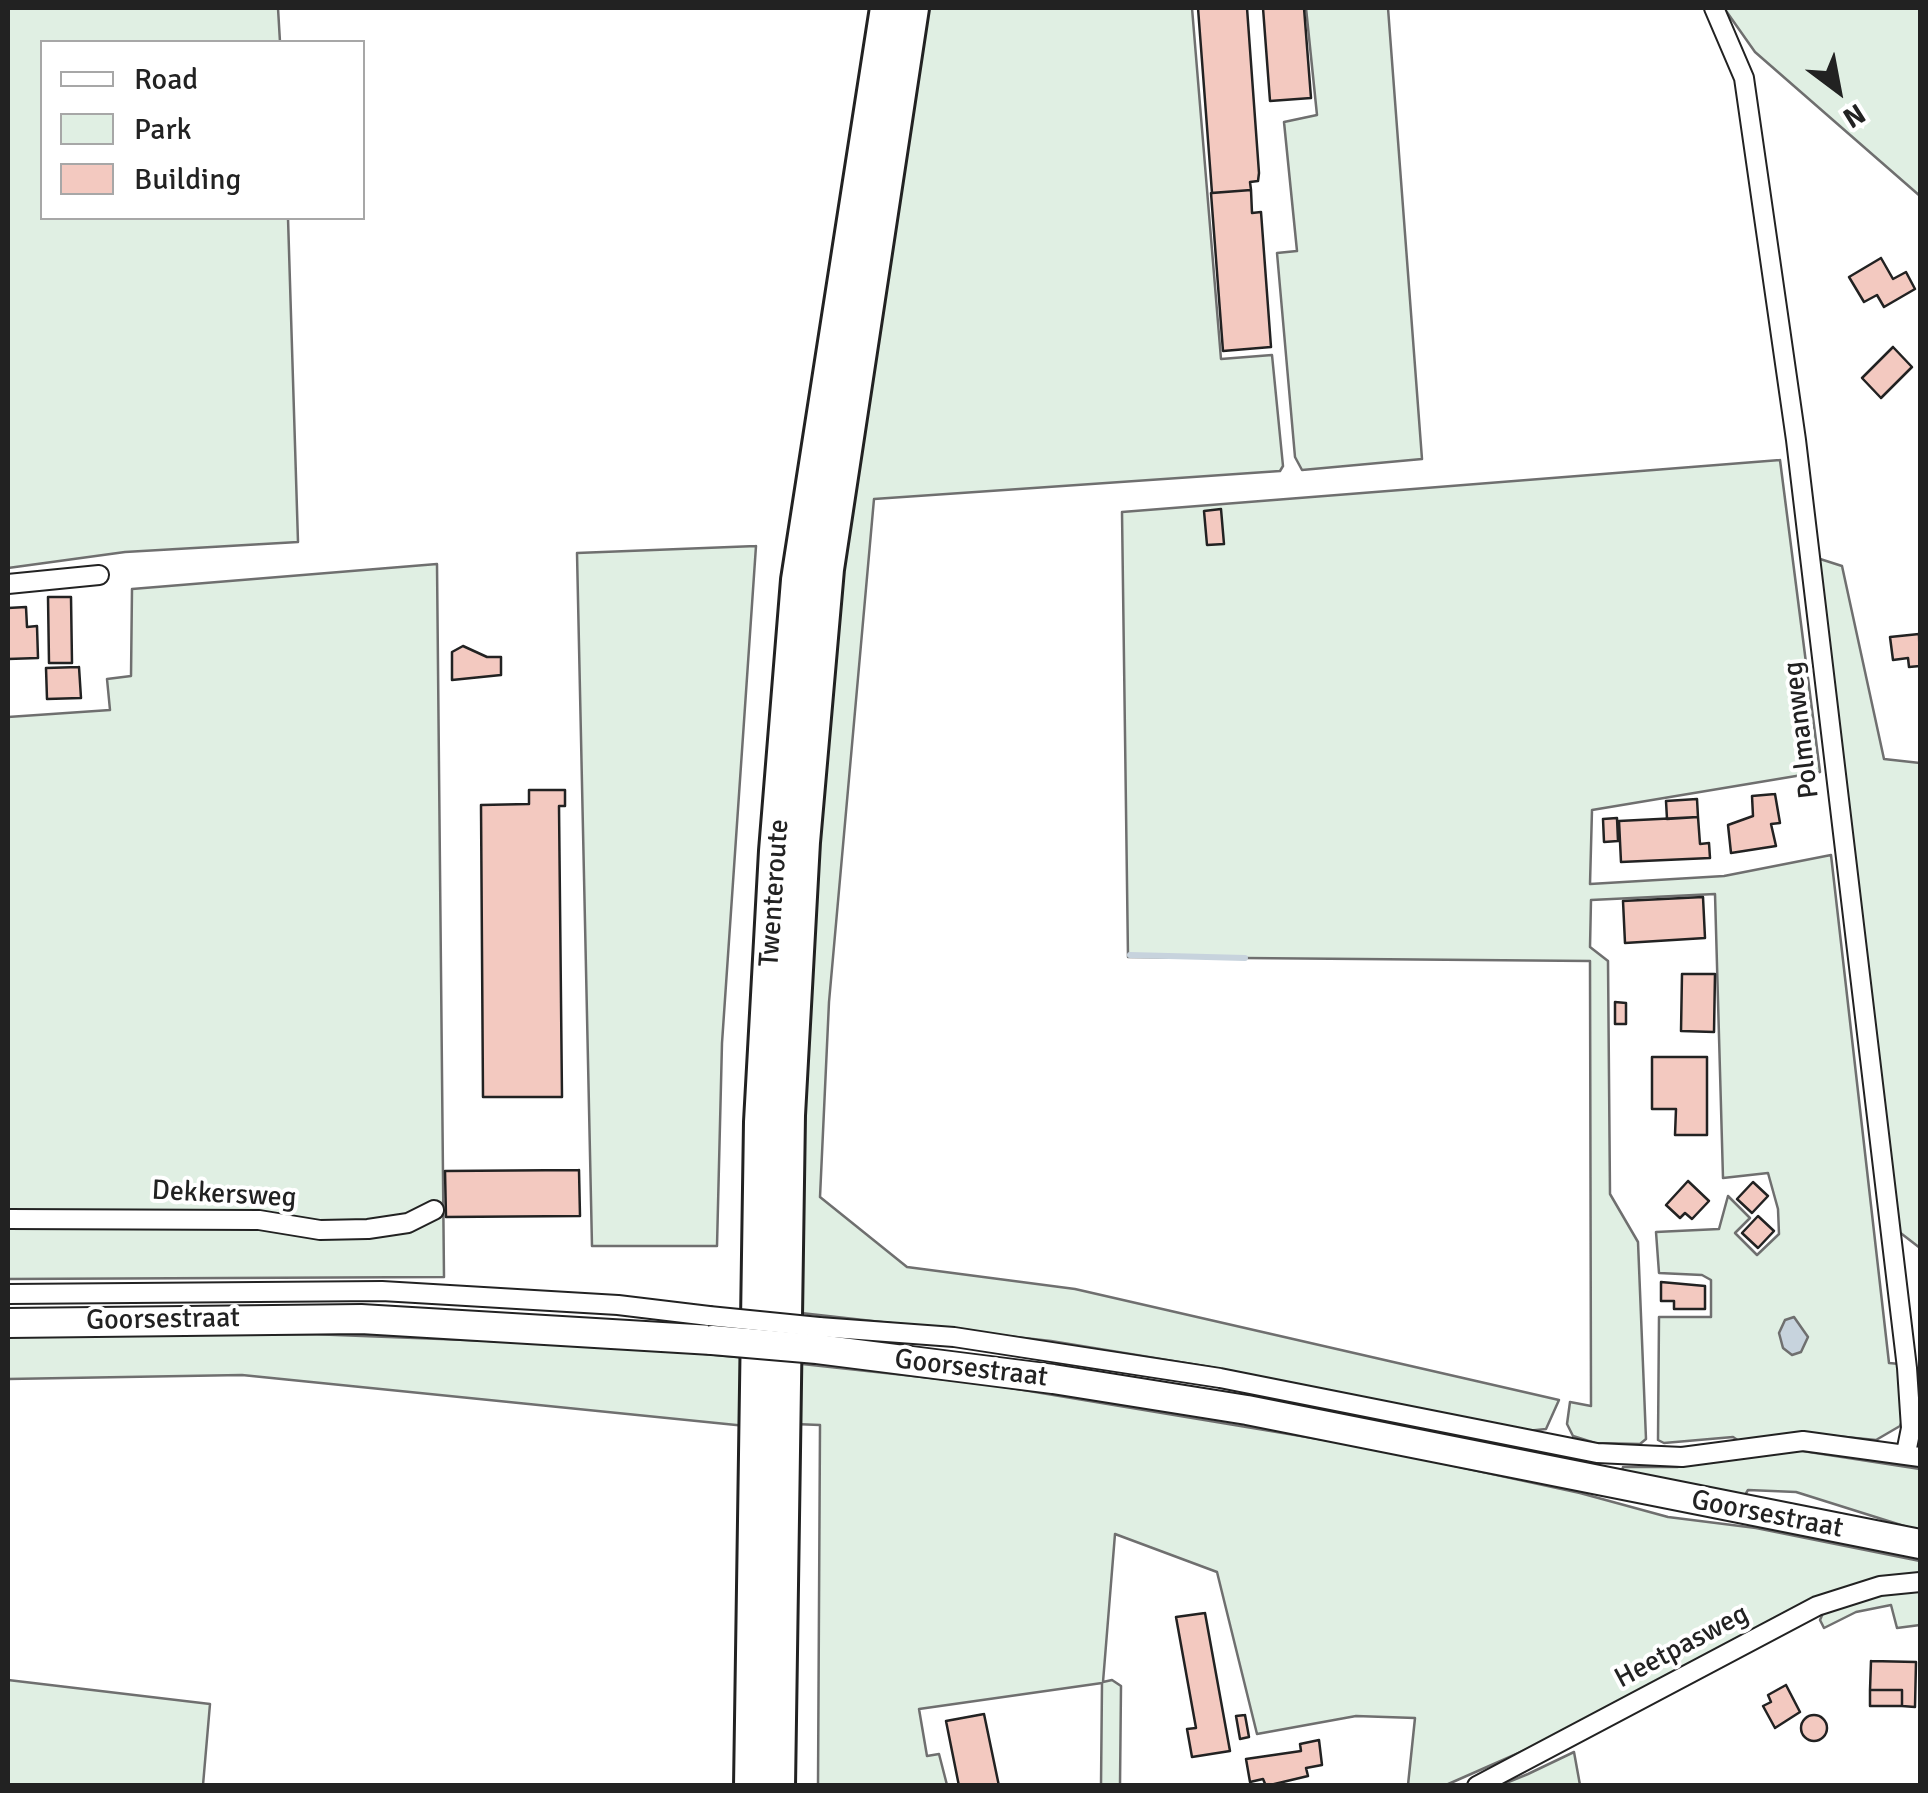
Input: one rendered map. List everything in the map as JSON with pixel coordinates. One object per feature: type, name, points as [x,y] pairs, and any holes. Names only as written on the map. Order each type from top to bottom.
[{"type":"highway","name":"Twenteroute","points":[[751,1786],[760,1178],[776,851],[798,580],[887,8]]},
{"type":"highway","name":"Twenteroute","points":[[778,1786],[785,1212],[803,842],[827,569],[912,8]]},
{"type":"main road","name":"Goorsestraat","points":[[8,1323],[361,1319],[711,1328],[818,1338],[1247,1410],[1920,1544]]},
{"type":"street","name":"Polmanweg","points":[[1714,8],[1744,78],[1796,440],[1907,1368],[1913,1455]]},
{"type":"street","points":[[8,584],[99,575]]},
{"type":"street","name":"Dekkersweg","points":[[8,1218],[259,1220],[320,1230],[408,1223],[434,1210]]},
{"type":"street","name":"Goorsestraat","points":[[8,1294],[382,1290],[618,1305],[711,1328]]},
{"type":"street","name":"Goorsestraat","points":[[818,1338],[954,1337],[1165,1369],[1597,1453],[1682,1457],[1803,1441],[1913,1455]]},
{"type":"street","name":"Heetpasweg","points":[[1477,1786],[1818,1606],[1880,1586],[1920,1582]]},
{"type":"green space","points":[[8,8],[278,8],[280,40],[40,40],[40,220],[288,220],[298,542],[125,552],[8,568]]},
{"type":"green space","points":[[927,8],[1192,8],[1221,359],[1272,355],[1283,466],[1280,471],[874,499],[829,1002],[820,1197],[907,1267],[1075,1289],[1559,1400],[1546,1429],[1527,1431],[1210,1367],[1051,1341],[801,1313],[805,977],[845,528]]},
{"type":"green space","points":[[1306,8],[1388,8],[1422,459],[1302,470],[1295,457],[1277,253],[1297,251],[1284,122],[1317,115]]},
{"type":"green space","points":[[1724,8],[1920,8],[1920,196],[1755,52]]},
{"type":"green space","points":[[1780,460],[1820,772],[1592,810],[1590,884],[1724,876],[1831,855],[1889,1363],[1900,1364],[1905,1413],[1900,1426],[1876,1440],[1803,1433],[1739,1441],[1733,1437],[1664,1443],[1658,1440],[1659,1317],[1711,1317],[1711,1280],[1702,1275],[1659,1273],[1656,1232],[1719,1229],[1728,1196],[1750,1218],[1735,1233],[1757,1255],[1779,1234],[1778,1209],[1768,1173],[1723,1178],[1715,894],[1591,900],[1590,947],[1608,961],[1610,1194],[1638,1242],[1646,1439],[1640,1444],[1595,1443],[1573,1436],[1567,1424],[1570,1402],[1591,1406],[1590,961],[1128,957],[1122,512]]},
{"type":"green space","points":[[756,546],[722,1043],[717,1246],[592,1246],[577,553]]},
{"type":"green space","points":[[1817,558],[1842,566],[1884,759],[1920,763],[1920,1248],[1898,1231]]},
{"type":"green space","points":[[437,564],[444,1277],[8,1279],[8,717],[110,710],[107,679],[131,676],[132,589]]},
{"type":"green space","points":[[310,1334],[623,1346],[747,1358],[746,1426],[242,1375],[8,1379],[8,1336]]},
{"type":"green space","points":[[793,1363],[987,1384],[1367,1447],[1580,1493],[1668,1517],[1756,1528],[1920,1561],[1920,1577],[1867,1582],[1813,1599],[1555,1737],[1446,1785],[1408,1785],[1415,1718],[1356,1716],[1257,1734],[1217,1572],[1115,1534],[1103,1682],[1112,1680],[1121,1686],[1120,1785],[1101,1785],[1102,1683],[919,1709],[927,1756],[939,1754],[947,1785],[818,1785],[820,1425],[794,1424]]},
{"type":"green space","points":[[1796,1450],[1920,1469],[1920,1531],[1796,1492],[1748,1490],[1745,1495],[1621,1475],[1623,1467],[1677,1467]]},
{"type":"green space","points":[[1920,1591],[1920,1625],[1897,1628],[1891,1605],[1856,1612],[1824,1628],[1820,1620],[1823,1613],[1872,1596]]},
{"type":"green space","points":[[8,1680],[210,1704],[203,1785],[8,1785]]},
{"type":"green space","points":[[1574,1752],[1580,1785],[1501,1785],[1528,1774]]},
{"type":"shaded area","points":[[1794,1317],[1808,1337],[1801,1352],[1792,1355],[1783,1348],[1779,1333],[1785,1320]]},
{"type":"building","points":[[1198,8],[1247,8],[1259,173],[1258,181],[1250,182],[1251,190],[1212,193]]},
{"type":"building","points":[[1263,8],[1304,8],[1311,98],[1270,101]]},
{"type":"building","points":[[1251,190],[1252,213],[1261,212],[1271,347],[1223,351],[1211,193]]},
{"type":"building","points":[[1881,258],[1893,279],[1906,272],[1915,289],[1884,307],[1877,295],[1864,302],[1849,277]]},
{"type":"building","points":[[1893,347],[1912,367],[1881,398],[1862,378]]},
{"type":"building","points":[[1221,509],[1224,544],[1207,545],[1204,511]]},
{"type":"building","points":[[48,597],[71,597],[72,663],[49,663]]},
{"type":"building","points":[[26,607],[27,627],[37,626],[38,658],[8,659],[8,608]]},
{"type":"building","points":[[1919,634],[1920,666],[1909,667],[1908,658],[1893,660],[1890,637]]},
{"type":"building","points":[[463,646],[487,657],[501,657],[501,675],[452,680],[452,652]]},
{"type":"building","points":[[79,667],[81,698],[47,699],[46,668]]},
{"type":"building","points":[[529,790],[565,790],[565,806],[559,806],[562,1097],[483,1097],[481,805],[529,804]]},
{"type":"building","points":[[1775,794],[1780,823],[1771,824],[1776,846],[1731,853],[1728,825],[1753,816],[1752,796]]},
{"type":"building","points":[[1697,799],[1698,817],[1667,819],[1666,801]]},
{"type":"building","points":[[1698,817],[1700,844],[1709,843],[1710,858],[1621,862],[1619,821]]},
{"type":"building","points":[[1617,818],[1618,841],[1604,842],[1603,819]]},
{"type":"building","points":[[1703,897],[1705,938],[1625,943],[1623,901]]},
{"type":"building","points":[[1682,974],[1715,974],[1714,1032],[1681,1031]]},
{"type":"building","points":[[1615,1002],[1626,1003],[1626,1024],[1615,1024]]},
{"type":"building","points":[[1652,1057],[1707,1057],[1707,1135],[1675,1135],[1676,1109],[1652,1109]]},
{"type":"building","points":[[579,1170],[580,1216],[446,1217],[445,1171]]},
{"type":"building","points":[[1688,1181],[1709,1201],[1692,1219],[1685,1213],[1680,1218],[1666,1205]]},
{"type":"building","points":[[1753,1182],[1768,1196],[1752,1213],[1737,1199]]},
{"type":"building","points":[[1758,1216],[1774,1231],[1758,1248],[1742,1233]]},
{"type":"building","points":[[1661,1282],[1705,1286],[1705,1309],[1674,1309],[1674,1301],[1661,1301]]},
{"type":"building","points":[[1205,1613],[1230,1751],[1192,1757],[1187,1729],[1196,1728],[1176,1617]]},
{"type":"building","points":[[1871,1661],[1916,1662],[1915,1707],[1902,1706],[1902,1690],[1870,1690]]},
{"type":"building","points":[[1786,1685],[1800,1712],[1775,1728],[1763,1706],[1771,1702],[1768,1695]]},
{"type":"building","points":[[1870,1690],[1902,1690],[1902,1706],[1870,1706]]},
{"type":"building","points":[[984,1714],[999,1786],[959,1786],[946,1721]]},
{"type":"building","points":[[1245,1715],[1249,1737],[1240,1739],[1236,1716]]},
{"type":"building","points":[[1814,1715],[1823,1719],[1827,1728],[1823,1737],[1814,1741],[1805,1737],[1801,1728],[1805,1719]]},
{"type":"building","points":[[1319,1740],[1322,1765],[1306,1768],[1308,1776],[1266,1786],[1263,1779],[1250,1782],[1246,1759],[1301,1751],[1300,1744]]},
{"type":"waterway","points":[[1130,955],[1245,958]]}]
